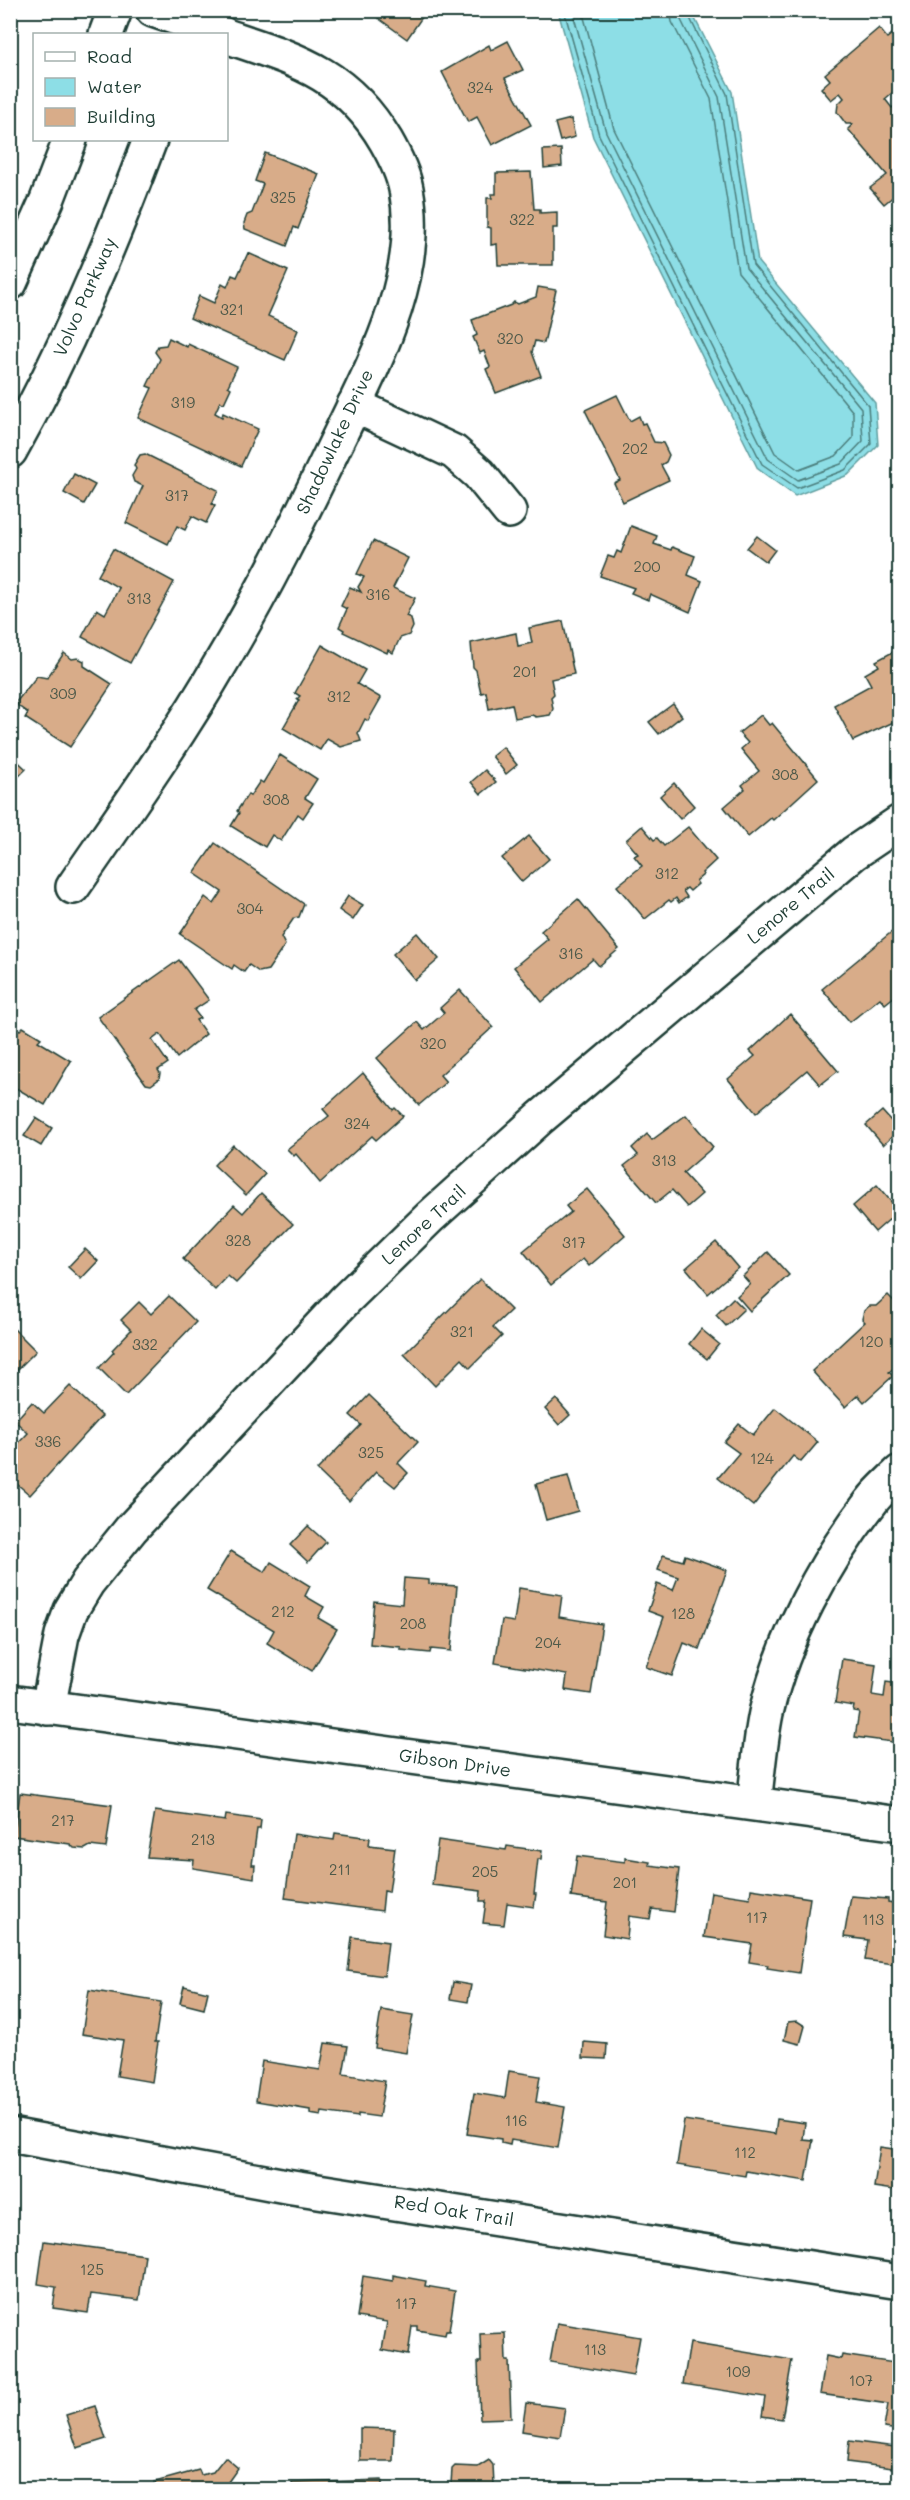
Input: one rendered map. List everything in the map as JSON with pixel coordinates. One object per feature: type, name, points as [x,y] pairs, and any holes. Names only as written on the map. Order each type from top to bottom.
[{"type":"street","points":[[106,33],[115,10]]},
{"type":"street","name":"Shadowlake Drive","points":[[153,10],[219,33]]},
{"type":"street","name":"Shadowlake Drive","points":[[73,887],[222,662],[289,540],[354,405],[399,295],[407,268],[410,219],[406,187],[376,123],[353,96],[329,78],[298,60],[228,36]]},
{"type":"street","points":[[10,283],[47,200],[70,141]]},
{"type":"street","name":"Volvo Parkway","points":[[10,451],[88,296],[150,141]]},
{"type":"street","points":[[354,405],[454,452],[478,474],[509,511]]},
{"type":"street","name":"Lenore Trail","points":[[48,1708],[62,1635],[71,1610],[88,1582],[131,1528],[346,1299],[430,1217],[540,1118],[854,854],[900,822]]},
{"type":"street","points":[[754,1803],[766,1713],[777,1677],[800,1619],[826,1568],[872,1500],[900,1472]]},
{"type":"street","name":"Gibson Drive","points":[[10,1702],[900,1824]]},
{"type":"street","name":"Red Oak Trail","points":[[10,2135],[286,2186],[900,2282]]},
{"type":"water","points":[[558,11],[691,11],[732,92],[758,262],[875,403],[878,445],[848,475],[795,496],[758,469],[593,137]]},
{"type":"building","points":[[367,10],[427,10],[407,39]]},
{"type":"building","points":[[879,28],[887,38],[896,31],[900,35],[900,86],[885,99],[892,108],[900,101],[900,191],[884,204],[870,188],[887,175],[848,129],[853,124],[846,124],[837,112],[838,104],[844,98],[840,93],[831,100],[821,88],[830,80],[825,74]]},
{"type":"building","points":[[508,41],[523,70],[505,78],[531,125],[492,145],[477,117],[468,122],[442,72],[489,45],[491,50]]},
{"type":"building","points":[[571,119],[575,137],[560,141],[555,123]]},
{"type":"building","points":[[561,149],[562,166],[544,168],[543,150]]},
{"type":"building","points":[[265,153],[319,174],[298,229],[294,227],[287,246],[245,229],[244,223],[247,215],[252,213],[263,184],[255,181]]},
{"type":"building","points":[[531,172],[534,209],[540,209],[540,213],[557,212],[557,228],[553,228],[553,265],[498,265],[497,244],[491,245],[491,228],[487,227],[487,198],[492,198],[491,194],[496,194],[496,173]]},
{"type":"building","points":[[248,253],[288,271],[268,316],[298,330],[285,360],[190,318],[199,296],[214,303],[222,284],[227,287],[232,275],[237,277]]},
{"type":"building","points":[[538,287],[556,290],[544,343],[535,341],[532,352],[541,376],[496,393],[486,369],[490,367],[484,351],[480,353],[473,337],[477,335],[472,320],[514,302],[518,304],[536,297]]},
{"type":"building","points":[[169,338],[187,347],[188,344],[237,367],[228,386],[231,388],[224,403],[220,402],[215,413],[222,417],[223,413],[258,429],[241,466],[138,418],[152,388],[147,386],[160,359],[155,352],[158,346],[166,345]]},
{"type":"building","points":[[617,395],[630,421],[639,416],[654,442],[663,443],[669,455],[666,462],[661,465],[669,480],[623,502],[614,483],[620,480],[585,410]]},
{"type":"building","points":[[145,454],[218,490],[212,504],[215,505],[206,523],[192,516],[185,530],[177,526],[168,544],[126,523],[143,486],[134,482],[132,476],[136,469],[134,465],[140,455]]},
{"type":"building","points":[[74,474],[95,485],[84,504],[64,493]]},
{"type":"building","points":[[631,526],[657,536],[654,544],[671,550],[672,547],[695,556],[688,575],[702,581],[690,612],[650,594],[648,600],[631,593],[634,588],[600,576],[608,556],[614,558],[617,551],[621,553]]},
{"type":"building","points":[[757,536],[775,550],[766,562],[747,548]]},
{"type":"building","points":[[373,541],[408,558],[393,588],[415,598],[406,616],[411,618],[413,627],[409,635],[400,638],[393,653],[388,650],[387,653],[343,632],[344,630],[339,627],[347,609],[341,606],[350,587],[361,592],[358,587],[364,577],[357,574]]},
{"type":"building","points":[[113,549],[174,582],[130,663],[82,637],[97,609],[105,614],[119,588],[98,576]]},
{"type":"building","points":[[563,621],[574,674],[551,679],[554,694],[551,697],[553,709],[550,715],[515,718],[512,704],[489,709],[486,692],[481,693],[476,670],[473,667],[471,643],[516,633],[518,646],[532,643],[529,628]]},
{"type":"building","points":[[322,645],[365,670],[357,684],[381,698],[368,721],[365,719],[358,733],[361,741],[341,747],[327,739],[320,750],[283,728],[299,700],[297,699],[300,696],[295,693]]},
{"type":"building","points":[[900,648],[900,719],[853,741],[834,705],[871,685],[865,674],[879,666],[876,661]]},
{"type":"building","points":[[64,653],[72,659],[78,658],[84,661],[84,666],[112,684],[70,747],[25,718],[28,713],[18,706],[17,701],[37,676],[47,678]]},
{"type":"building","points":[[673,704],[682,716],[659,734],[649,722]]},
{"type":"building","points":[[761,715],[769,725],[772,723],[818,779],[773,820],[771,818],[748,837],[724,807],[745,789],[742,785],[759,771],[741,749],[748,743],[739,733]]},
{"type":"building","points":[[503,747],[517,765],[506,774],[492,756]]},
{"type":"building","points":[[10,754],[26,769],[10,785]]},
{"type":"building","points":[[280,755],[317,779],[305,798],[313,803],[303,818],[298,814],[281,841],[272,835],[265,847],[231,826],[248,794],[250,796],[260,781],[263,783]]},
{"type":"building","points":[[485,770],[496,782],[481,794],[471,782]]},
{"type":"building","points":[[674,783],[694,806],[680,819],[660,796]]},
{"type":"building","points":[[642,826],[654,840],[657,838],[664,846],[688,827],[716,860],[696,881],[698,884],[690,891],[687,888],[683,891],[687,897],[679,903],[676,898],[671,902],[669,900],[645,919],[617,886],[642,866],[634,856],[638,854],[626,840]]},
{"type":"building","points":[[529,836],[549,859],[522,882],[502,858]]},
{"type":"building","points":[[215,843],[304,904],[299,917],[294,918],[281,937],[285,945],[268,970],[259,972],[249,965],[244,972],[234,965],[232,969],[180,934],[205,897],[214,904],[222,892],[194,873]]},
{"type":"building","points":[[348,896],[363,905],[353,920],[339,910]]},
{"type":"building","points":[[578,899],[619,949],[599,966],[593,959],[542,1002],[514,967],[548,939],[541,931]]},
{"type":"building","points":[[900,925],[900,992],[885,1004],[880,998],[850,1022],[822,989]]},
{"type":"building","points":[[417,933],[439,959],[415,980],[393,954]]},
{"type":"building","points":[[179,960],[209,1000],[194,1010],[200,1018],[196,1020],[206,1034],[177,1058],[160,1034],[152,1040],[168,1063],[158,1070],[159,1079],[151,1085],[146,1084],[98,1017]]},
{"type":"building","points":[[460,990],[493,1027],[440,1075],[446,1082],[419,1105],[377,1058],[417,1022],[424,1030],[444,1013],[440,1008]]},
{"type":"building","points":[[790,1014],[838,1071],[820,1085],[807,1070],[756,1113],[728,1079],[755,1056],[750,1051]]},
{"type":"building","points":[[10,1025],[20,1030],[23,1027],[41,1038],[38,1041],[71,1061],[45,1105],[16,1088],[10,1096]]},
{"type":"building","points":[[363,1073],[393,1110],[395,1108],[403,1116],[376,1140],[372,1136],[320,1183],[296,1154],[294,1156],[287,1149],[329,1116],[323,1109]]},
{"type":"building","points":[[882,1111],[899,1130],[883,1145],[866,1125]]},
{"type":"building","points":[[686,1115],[713,1147],[683,1173],[702,1194],[687,1207],[672,1190],[656,1203],[624,1166],[638,1155],[632,1148],[647,1134],[652,1140]]},
{"type":"building","points":[[36,1118],[52,1128],[41,1146],[24,1136]]},
{"type":"building","points":[[233,1145],[265,1174],[246,1195],[214,1165]]},
{"type":"building","points":[[877,1185],[899,1211],[875,1232],[853,1206]]},
{"type":"building","points":[[587,1189],[625,1235],[589,1266],[583,1259],[551,1285],[523,1251],[571,1212],[566,1206]]},
{"type":"building","points":[[261,1193],[293,1224],[236,1283],[228,1276],[215,1290],[183,1259],[234,1205],[243,1213]]},
{"type":"building","points":[[716,1242],[738,1268],[708,1294],[686,1268]]},
{"type":"building","points":[[85,1249],[98,1261],[81,1279],[68,1267]]},
{"type":"building","points":[[768,1252],[789,1275],[750,1311],[737,1296],[750,1284],[743,1276]]},
{"type":"building","points":[[480,1279],[511,1310],[493,1327],[502,1336],[470,1368],[462,1359],[435,1386],[404,1354]]},
{"type":"building","points":[[888,1295],[900,1307],[900,1363],[889,1372],[893,1376],[864,1402],[858,1395],[845,1407],[812,1371],[865,1322],[862,1319],[864,1311],[869,1306],[876,1306]]},
{"type":"building","points":[[169,1296],[196,1322],[126,1395],[99,1368],[131,1330],[121,1320],[139,1302],[151,1314]]},
{"type":"building","points":[[733,1298],[744,1309],[726,1326],[716,1315]]},
{"type":"building","points":[[11,1326],[36,1351],[13,1374],[10,1371]]},
{"type":"building","points":[[701,1329],[719,1344],[707,1359],[689,1344]]},
{"type":"building","points":[[70,1386],[102,1416],[30,1495],[10,1478],[10,1452],[28,1433],[15,1421],[32,1402],[44,1413]]},
{"type":"building","points":[[369,1395],[418,1442],[398,1463],[408,1473],[395,1487],[376,1472],[349,1501],[317,1470],[361,1425],[350,1415]]},
{"type":"building","points":[[556,1399],[570,1415],[559,1425],[545,1409]]},
{"type":"building","points":[[775,1408],[818,1442],[801,1462],[793,1456],[753,1506],[718,1478],[739,1453],[724,1442],[739,1424],[753,1435]]},
{"type":"building","points":[[568,1476],[578,1511],[546,1520],[536,1484]]},
{"type":"building","points":[[308,1526],[326,1542],[308,1562],[290,1545]]},
{"type":"building","points":[[231,1551],[265,1572],[271,1562],[310,1586],[305,1596],[324,1607],[318,1618],[337,1629],[312,1671],[267,1643],[274,1630],[207,1590]]},
{"type":"building","points":[[663,1555],[683,1561],[685,1555],[727,1570],[699,1649],[684,1643],[672,1676],[646,1667],[664,1617],[648,1611],[657,1584],[673,1590],[678,1577],[658,1570]]},
{"type":"building","points":[[404,1578],[429,1580],[429,1584],[457,1586],[451,1651],[431,1649],[430,1653],[370,1644],[374,1601],[402,1604]]},
{"type":"building","points":[[519,1588],[562,1595],[559,1617],[602,1624],[591,1694],[565,1690],[567,1675],[495,1663],[502,1620],[514,1622]]},
{"type":"building","points":[[842,1659],[876,1664],[872,1695],[884,1697],[886,1682],[900,1684],[900,1743],[855,1737],[859,1712],[853,1711],[854,1706],[835,1703]]},
{"type":"building","points":[[20,1793],[112,1805],[106,1848],[90,1846],[85,1849],[74,1848],[70,1844],[14,1836]]},
{"type":"building","points":[[155,1811],[225,1821],[226,1815],[261,1820],[260,1829],[257,1829],[252,1865],[255,1865],[254,1878],[193,1868],[194,1860],[147,1857]]},
{"type":"building","points":[[335,1833],[370,1838],[369,1845],[395,1848],[389,1892],[384,1891],[382,1911],[285,1898],[294,1834],[334,1840]]},
{"type":"building","points":[[438,1840],[506,1850],[507,1846],[542,1851],[541,1859],[538,1859],[534,1907],[507,1903],[504,1925],[483,1923],[486,1901],[480,1901],[481,1891],[432,1885]]},
{"type":"building","points":[[577,1856],[625,1862],[625,1858],[650,1862],[649,1865],[679,1869],[674,1912],[652,1909],[650,1919],[629,1916],[627,1939],[603,1935],[607,1902],[571,1897]]},
{"type":"building","points":[[751,1889],[810,1898],[799,1973],[767,1968],[768,1965],[749,1962],[752,1944],[704,1937],[711,1892],[750,1898]]},
{"type":"building","points":[[851,1896],[888,1899],[888,1902],[900,1904],[900,1965],[865,1960],[868,1940],[844,1937]]},
{"type":"building","points":[[352,1937],[388,1942],[384,1976],[348,1971]]},
{"type":"building","points":[[453,1982],[471,1985],[468,2002],[450,1999]]},
{"type":"building","points":[[184,1986],[208,1992],[204,2009],[180,2003]]},
{"type":"building","points":[[89,1990],[161,2002],[152,2082],[117,2076],[123,2040],[82,2034]]},
{"type":"building","points":[[381,2010],[413,2015],[406,2053],[375,2048]]},
{"type":"building","points":[[797,2021],[805,2026],[800,2044],[784,2040],[788,2022]]},
{"type":"building","points":[[584,2042],[607,2044],[606,2059],[583,2058]]},
{"type":"building","points":[[325,2043],[348,2046],[343,2074],[385,2081],[379,2117],[358,2114],[358,2117],[322,2112],[321,2116],[310,2114],[310,2110],[256,2101],[262,2061],[320,2070]]},
{"type":"building","points":[[509,2071],[540,2076],[536,2102],[565,2107],[558,2148],[511,2140],[510,2145],[501,2143],[501,2139],[467,2134],[474,2093],[505,2098]]},
{"type":"building","points":[[777,2119],[805,2123],[803,2139],[813,2140],[806,2181],[746,2171],[745,2176],[677,2165],[684,2120],[775,2134]]},
{"type":"building","points":[[880,2147],[900,2150],[900,2191],[874,2187]]},
{"type":"building","points":[[44,2241],[145,2255],[139,2300],[91,2294],[88,2313],[53,2308],[56,2287],[38,2284]]},
{"type":"building","points":[[393,2275],[426,2281],[425,2286],[455,2291],[449,2331],[446,2331],[445,2335],[417,2330],[417,2326],[412,2326],[408,2355],[382,2350],[387,2322],[357,2317],[363,2276],[393,2281]]},
{"type":"building","points":[[557,2323],[640,2337],[633,2376],[550,2362]]},
{"type":"building","points":[[505,2333],[506,2361],[509,2361],[511,2418],[480,2419],[478,2362],[481,2362],[480,2334]]},
{"type":"building","points":[[690,2343],[792,2360],[782,2419],[762,2416],[765,2397],[683,2384]]},
{"type":"building","points":[[842,2355],[895,2363],[894,2367],[900,2368],[900,2430],[884,2428],[888,2404],[820,2394],[826,2356],[841,2359]]},
{"type":"building","points":[[526,2403],[565,2408],[560,2437],[522,2431]]},
{"type":"building","points":[[95,2406],[106,2439],[77,2448],[66,2415]]},
{"type":"building","points":[[360,2428],[394,2429],[393,2461],[360,2461]]},
{"type":"building","points":[[849,2441],[895,2447],[892,2468],[847,2462]]},
{"type":"building","points":[[225,2457],[238,2468],[228,2482],[230,2490],[157,2490],[155,2482],[199,2470],[201,2475],[213,2472]]},
{"type":"building","points":[[489,2460],[493,2465],[494,2484],[491,2490],[458,2490],[451,2484],[452,2469],[455,2466],[478,2467]]},
{"type":"building","points":[[382,2480],[382,2490],[292,2490],[292,2483]]}]
